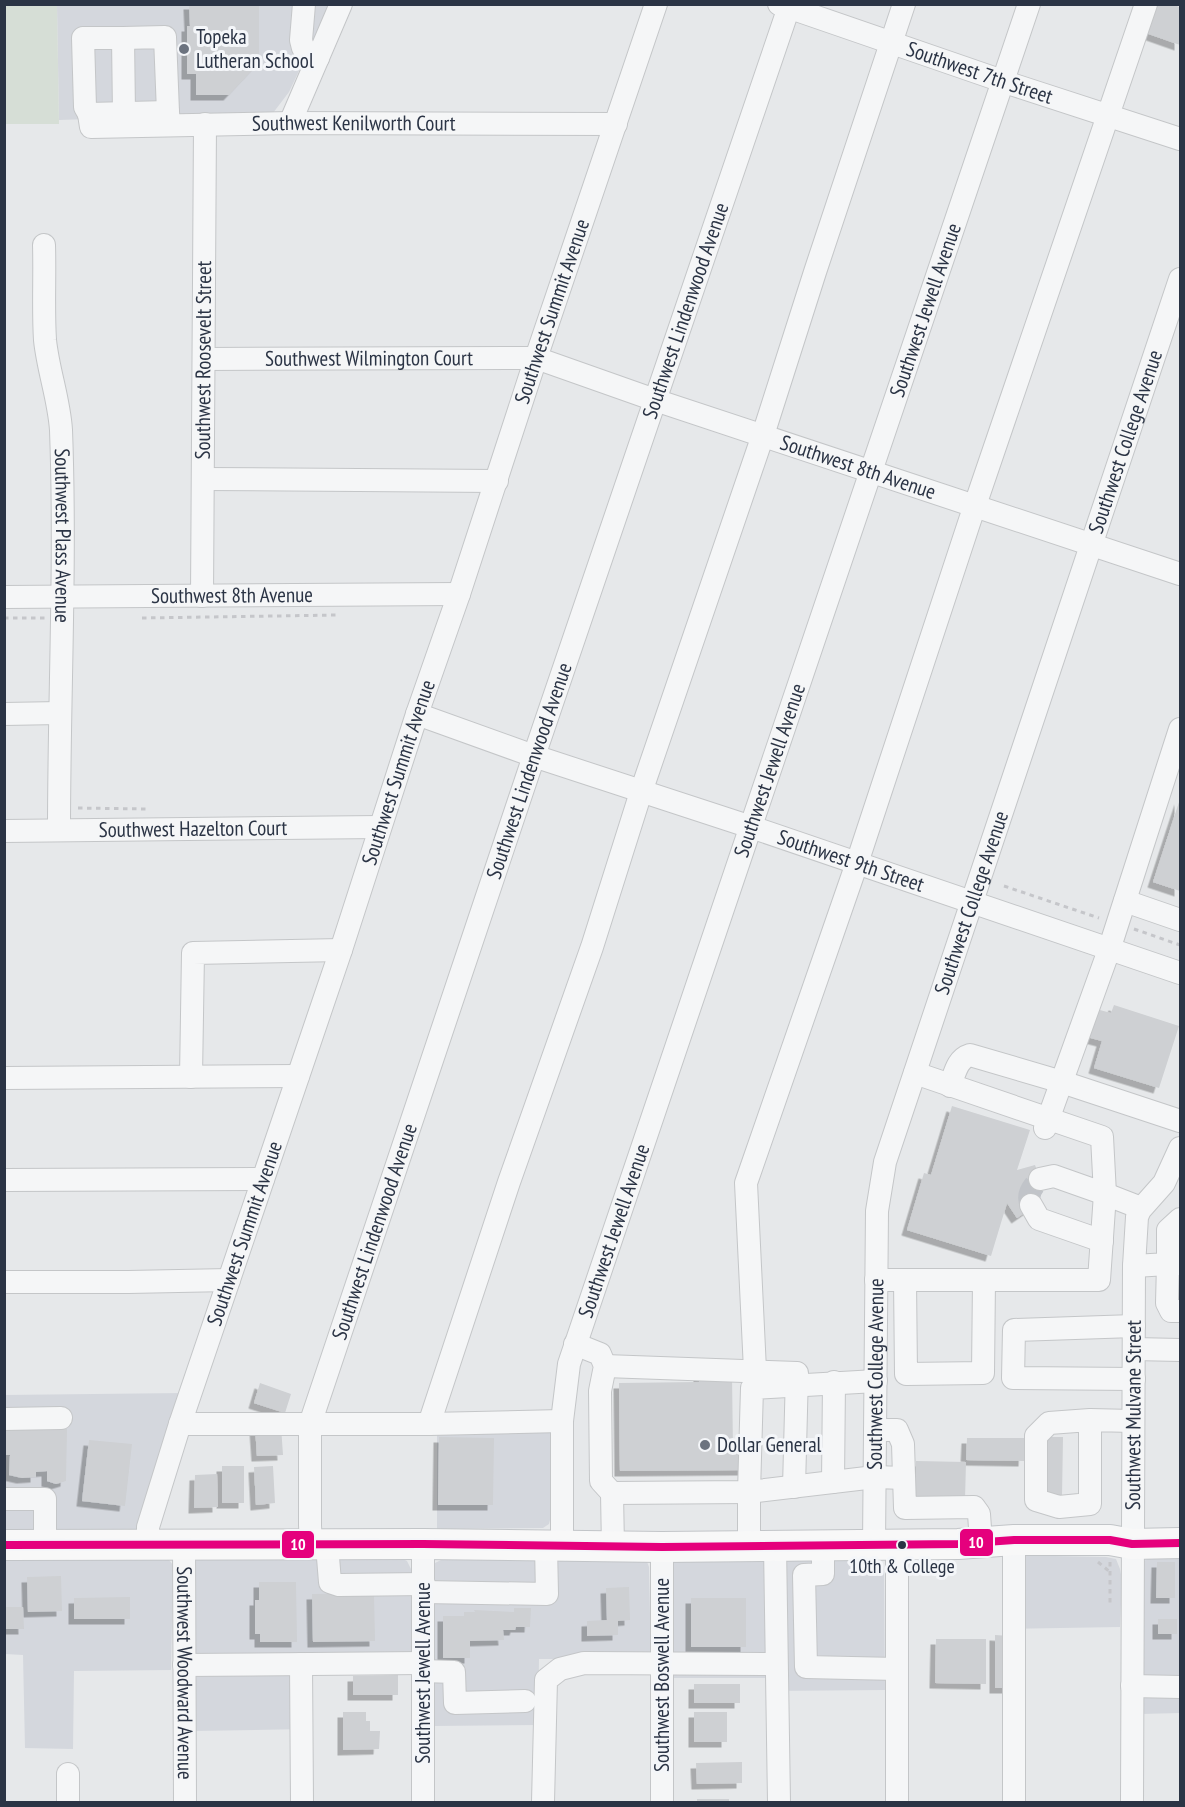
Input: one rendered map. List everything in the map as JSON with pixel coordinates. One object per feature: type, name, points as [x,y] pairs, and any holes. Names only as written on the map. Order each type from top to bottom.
[{"type":"main road","points":[[4,1545],[423,1544],[662,1547],[886,1545],[1014,1540],[1110,1540],[1132,1544],[1180,1543]]},
{"type":"street","points":[[304,4],[301,40],[303,48],[318,58]]},
{"type":"street","points":[[290,123],[340,4]]},
{"type":"street","name":"Southwest Summit Avenue","points":[[148,1544],[148,1527],[180,1424],[341,950],[417,714],[656,4]]},
{"type":"street","points":[[429,1424],[763,435],[904,4]]},
{"type":"street","name":"Southwest Jewell Avenue","points":[[424,1588],[547,1594],[562,1482],[562,1421],[566,1376],[575,1344],[1029,4]]},
{"type":"street","points":[[755,1370],[746,1183],[857,863],[975,506],[1146,4]]},
{"type":"street","name":"Southwest 7th Street","points":[[786,6],[891,44],[1180,139]]},
{"type":"street","name":"Southwest Lindenwood Avenue","points":[[424,1588],[339,1585],[330,1582],[319,1545],[310,1525],[310,1424],[786,6]]},
{"type":"street","points":[[165,37],[168,119],[124,113],[90,120],[85,108],[83,38],[165,37]]},
{"type":"street","points":[[123,38],[124,113]]},
{"type":"street","name":"Southwest Kenilworth Court","points":[[90,120],[168,119],[205,124],[616,124]]},
{"type":"street","name":"Southwest Roosevelt Street","points":[[202,596],[205,124]]},
{"type":"street","name":"Southwest Plass Avenue","points":[[44,245],[45,340],[61,427],[63,596],[59,830]]},
{"type":"street","name":"Southwest College Avenue","points":[[897,1803],[897,1669],[886,1545],[875,1477],[877,1211],[881,1183],[885,1162],[1180,279]]},
{"type":"street","name":"Southwest 8th Avenue","points":[[536,358],[655,400],[1180,574]]},
{"type":"street","name":"Southwest Wilmington Court","points":[[204,359],[536,358]]},
{"type":"street","points":[[202,479],[496,481]]},
{"type":"street","name":"Southwest 8th Avenue","points":[[4,597],[459,594]]},
{"type":"street","points":[[4,714],[60,713]]},
{"type":"street","name":"Southwest 9th Street","points":[[417,714],[534,756],[1180,973]]},
{"type":"street","points":[[1047,1123],[1118,924],[1180,729]]},
{"type":"street","name":"Southwest Hazelton Court","points":[[4,831],[380,827]]},
{"type":"street","points":[[1125,901],[1180,920]]},
{"type":"street","points":[[191,1077],[193,952],[341,950]]},
{"type":"street","points":[[951,1086],[958,1065],[963,1057],[970,1055],[1062,1082],[1180,1121]]},
{"type":"street","points":[[876,1280],[1099,1280],[1105,1194],[1102,1137],[1047,1123],[915,1073]]},
{"type":"street","points":[[4,1078],[298,1076]]},
{"type":"street","points":[[1040,1179],[1054,1176],[1141,1208],[1164,1183],[1180,1148]]},
{"type":"street","points":[[4,1180],[263,1179]]},
{"type":"street","points":[[1031,1205],[1039,1219],[1102,1241]]},
{"type":"street","name":"Southwest Mulvane Street","points":[[1132,1803],[1134,1266],[1137,1217],[1141,1208]]},
{"type":"street","points":[[1180,1219],[1168,1230],[1174,1264],[1167,1304],[1171,1311],[1180,1311]]},
{"type":"street","points":[[1134,1266],[1174,1264]]},
{"type":"street","points":[[4,1282],[229,1280]]},
{"type":"street","points":[[905,1280],[906,1374],[983,1373],[984,1280]]},
{"type":"street","points":[[1134,1326],[1014,1330],[1013,1378],[1134,1378]]},
{"type":"street","points":[[575,1344],[600,1354],[605,1366],[600,1390],[606,1487],[613,1547]]},
{"type":"street","points":[[1134,1349],[1180,1350]]},
{"type":"street","points":[[605,1366],[797,1373],[794,1486]]},
{"type":"street","points":[[779,1803],[776,1664],[762,1546],[749,1492],[752,1388],[876,1381]]},
{"type":"street","points":[[833,1482],[834,1383]]},
{"type":"street","points":[[4,1419],[61,1418]]},
{"type":"street","points":[[1090,1420],[1090,1504],[1059,1507],[1036,1500],[1036,1436],[1049,1423],[1090,1420],[1133,1420]]},
{"type":"street","points":[[180,1424],[429,1424],[562,1421]]},
{"type":"street","points":[[875,1430],[897,1430],[903,1444],[905,1508],[974,1507],[979,1514],[981,1542]]},
{"type":"street","points":[[562,1482],[606,1487],[749,1492],[875,1477],[904,1478]]},
{"type":"street","points":[[4,1499],[45,1498],[45,1544]]},
{"type":"street","points":[[1058,1540],[1059,1507]]},
{"type":"street","points":[[1014,1540],[1014,1803]]},
{"type":"street","name":"Southwest Woodward Avenue","points":[[184,1544],[185,1803]]},
{"type":"street","name":"Southwest Jewell Avenue","points":[[423,1544],[423,1803]]},
{"type":"street","points":[[823,1545],[824,1574],[804,1575],[806,1667],[897,1669]]},
{"type":"street","name":"Southwest Boswell Avenue","points":[[662,1547],[662,1803]]},
{"type":"street","points":[[543,1803],[546,1680],[560,1668],[584,1663],[776,1664]]},
{"type":"street","points":[[184,1665],[301,1664],[423,1667],[454,1672],[455,1703],[525,1701]]},
{"type":"street","points":[[301,1664],[302,1803]]},
{"type":"street","points":[[1132,1686],[1180,1687]]},
{"type":"street","points":[[68,1774],[68,1803]]},
{"type":"path","points":[[142,618],[345,615]]},
{"type":"path","points":[[4,618],[49,618]]},
{"type":"path","points":[[1004,886],[1180,945]]},
{"type":"path","points":[[1110,1564],[1110,1605]]},
{"type":"shaded area","points":[[5,4],[57,5],[59,124],[5,124]]},
{"type":"shaded area","name":"Topeka Lutheran School","points":[[57,5],[330,5],[289,92],[273,113],[59,120]]},
{"type":"shaded area","points":[[183,1393],[136,1530],[5,1532],[4,1395]]},
{"type":"shaded area","points":[[437,1417],[551,1417],[551,1516],[549,1524],[543,1528],[437,1529]]},
{"type":"shaded area","points":[[1008,1555],[1116,1559],[1122,1580],[1120,1627],[1008,1629]]},
{"type":"shaded area","points":[[1180,1555],[1180,1713],[1141,1714],[1144,1561],[1149,1558]]},
{"type":"shaded area","points":[[164,1557],[173,1565],[171,1670],[74,1671],[73,1749],[25,1748],[23,1655],[5,1654],[4,1558]]},
{"type":"shaded area","points":[[878,1557],[883,1564],[884,1572],[885,1690],[769,1691],[769,1678],[669,1678],[671,1564],[676,1559]]},
{"type":"shaded area","points":[[200,1558],[401,1558],[407,1561],[411,1569],[411,1670],[305,1670],[307,1729],[192,1731],[195,1561]]},
{"type":"shaded area","points":[[443,1559],[646,1559],[649,1567],[651,1659],[539,1659],[538,1725],[432,1726],[432,1568],[435,1563]]},
{"type":"building","name":"Topeka Lutheran School","points":[[189,4],[259,4],[259,63],[229,95],[196,95],[196,74],[187,74]]},
{"type":"building","points":[[1152,5],[1180,7],[1180,45],[1143,32]]},
{"type":"building","points":[[1180,799],[1180,891],[1153,882]]},
{"type":"building","points":[[1114,1005],[1179,1026],[1159,1088],[1094,1068],[1102,1041],[1087,1037],[1096,1009],[1111,1013]]},
{"type":"building","points":[[952,1106],[1030,1130],[1017,1170],[1035,1165],[1040,1179],[1036,1195],[1030,1209],[1017,1218],[1007,1203],[991,1256],[907,1230],[924,1173],[931,1175]]},
{"type":"building","points":[[699,1374],[732,1374],[733,1452],[744,1451],[744,1470],[620,1471],[619,1383],[699,1382]]},
{"type":"building","points":[[260,1383],[291,1394],[285,1413],[254,1403]]},
{"type":"building","points":[[281,1426],[283,1455],[257,1456],[255,1427]]},
{"type":"building","points":[[4,1429],[67,1429],[66,1481],[56,1484],[47,1481],[47,1471],[36,1472],[36,1477],[22,1478],[9,1475],[10,1455],[4,1455]]},
{"type":"building","points":[[439,1437],[494,1438],[493,1505],[438,1505]]},
{"type":"building","points":[[1041,1437],[1063,1437],[1062,1497],[1040,1497]]},
{"type":"building","points":[[967,1438],[1025,1438],[1024,1461],[966,1460]]},
{"type":"building","points":[[89,1440],[132,1444],[125,1506],[82,1501]]},
{"type":"building","points":[[916,1461],[966,1462],[965,1500],[916,1499]]},
{"type":"building","points":[[222,1466],[244,1466],[244,1503],[222,1503]]},
{"type":"building","points":[[273,1466],[275,1503],[256,1505],[254,1467]]},
{"type":"building","points":[[217,1474],[218,1507],[194,1508],[195,1475]]},
{"type":"building","points":[[1157,1562],[1175,1562],[1175,1598],[1156,1598]]},
{"type":"building","points":[[61,1576],[62,1611],[28,1612],[27,1577]]},
{"type":"building","points":[[259,1582],[296,1582],[297,1642],[260,1642],[260,1634],[255,1634],[255,1600],[259,1600]]},
{"type":"building","points":[[629,1587],[630,1620],[618,1621],[618,1635],[587,1636],[587,1621],[607,1620],[606,1588]]},
{"type":"building","points":[[374,1593],[375,1641],[313,1642],[312,1594]]},
{"type":"building","points":[[130,1597],[130,1619],[74,1619],[74,1598]]},
{"type":"building","points":[[691,1598],[746,1598],[746,1647],[691,1647]]},
{"type":"building","points":[[5,1607],[23,1607],[24,1629],[5,1629]]},
{"type":"building","points":[[514,1608],[531,1608],[530,1627],[503,1630],[504,1640],[470,1641],[470,1658],[443,1658],[443,1616],[464,1616],[464,1612],[475,1612],[474,1610],[514,1612]]},
{"type":"building","points":[[1158,1619],[1177,1619],[1177,1634],[1158,1634]]},
{"type":"building","points":[[995,1635],[1010,1636],[1010,1688],[995,1688]]},
{"type":"building","points":[[936,1639],[986,1639],[986,1684],[935,1683]]},
{"type":"building","points":[[398,1675],[398,1695],[353,1695],[353,1676]]},
{"type":"building","points":[[694,1684],[740,1684],[740,1703],[694,1703]]},
{"type":"building","points":[[343,1712],[366,1712],[366,1721],[370,1721],[370,1731],[380,1731],[379,1749],[343,1750]]},
{"type":"building","points":[[694,1712],[727,1712],[727,1742],[694,1742]]},
{"type":"building","points":[[742,1762],[742,1783],[697,1784],[696,1763]]},
{"type":"building","points":[[697,1799],[729,1799],[729,1802],[697,1802]]},
{"type":"tunnel","points":[[1031,1205],[1029,1198],[1031,1191],[1040,1179]]},
{"type":"transit line","name":"10","points":[[4,1545],[423,1544],[662,1547],[958,1544],[1014,1540],[1110,1540],[1132,1544],[1180,1543]]},
{"type":"place","name":"Topeka Lutheran School","points":[[184,49]]},
{"type":"place","name":"Dollar General","points":[[705,1445]]},
{"type":"place","name":"10th & College","points":[[902,1545]]}]
